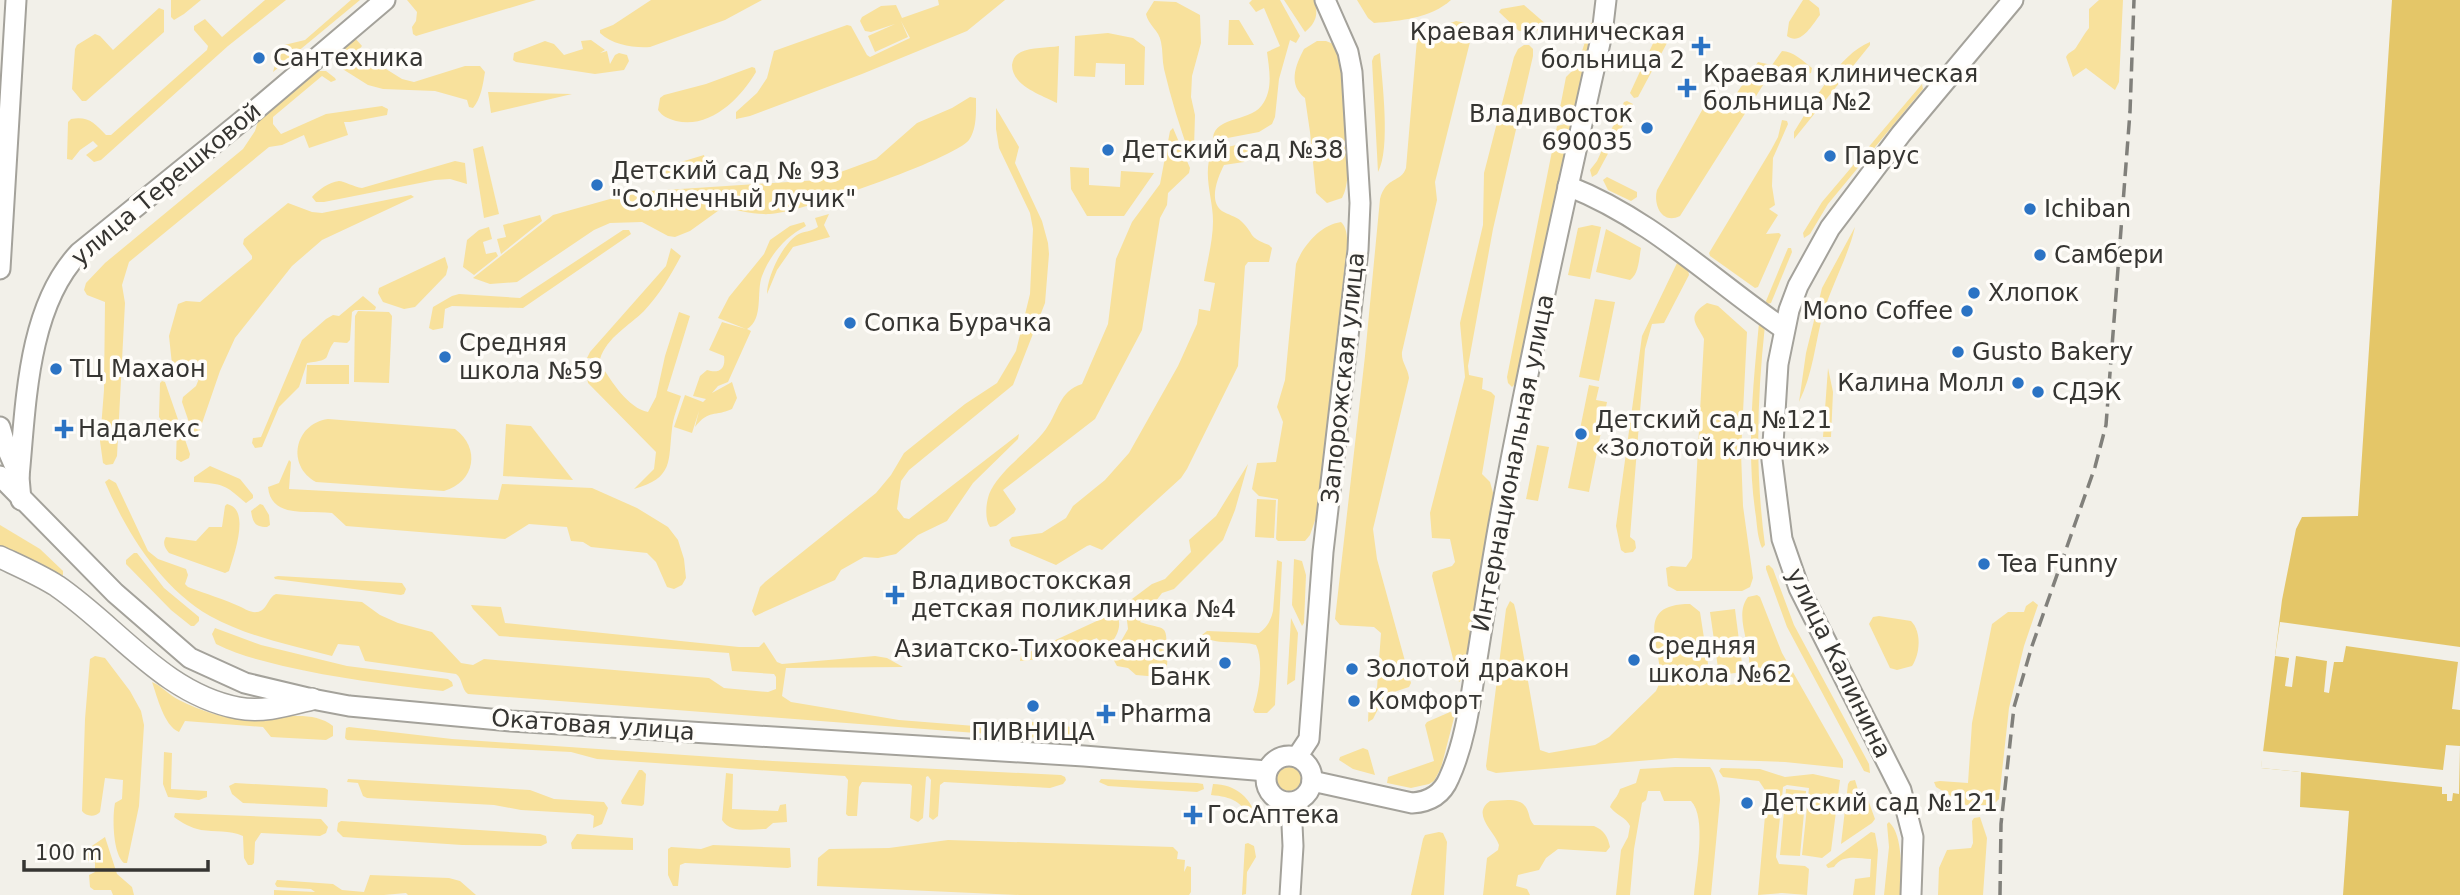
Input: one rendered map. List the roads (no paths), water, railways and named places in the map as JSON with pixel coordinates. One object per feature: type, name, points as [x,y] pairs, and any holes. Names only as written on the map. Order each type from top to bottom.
[{"type":"highway","points":[[0,557],[57,586],[183,688],[207,699],[238,709],[251,710],[274,708],[312,699]]},
{"type":"main road","points":[[0,269],[16,0]]},
{"type":"main road","name":"улица Терешковой","points":[[21,500],[10,477],[35,340],[59,278],[79,254],[385,0]]},
{"type":"main road","name":"Запорожская улица","points":[[1297,757],[1309,739],[1324,552],[1358,250],[1360,203],[1352,72],[1345,44],[1325,0]]},
{"type":"main road","name":"Интернациональная улица","points":[[1312,781],[1412,803],[1422,802],[1439,794],[1451,775],[1467,721],[1512,454],[1602,34],[1606,0]]},
{"type":"main road","name":"улица Калинина","points":[[1911,895],[1913,837],[1901,790],[1804,599],[1782,538],[1772,460],[1777,377],[1784,329],[1798,286],[1830,228],[1901,134],[2013,0]]},
{"type":"main road","points":[[1568,186],[1648,227],[1784,329]]},
{"type":"main road","points":[[0,427],[10,477]]},
{"type":"main road","name":"Окатовая улица","points":[[21,500],[116,593],[190,658],[245,683],[312,699],[349,706],[511,721],[1029,753],[1267,771]]},
{"type":"main road","points":[[1297,757],[1310,769],[1312,781],[1307,794],[1291,803],[1280,801],[1266,786],[1267,771],[1279,758],[1297,757]]},
{"type":"main road","points":[[1290,895],[1293,846],[1291,803]]},
{"type":"railway","points":[[2000,895],[2001,824],[2014,707],[2032,646],[2095,467],[2106,425],[2130,112],[2134,0]]},
{"type":"place","name":"Краевая клиническая больница 2","points":[[1701,46]]},
{"type":"place","name":"Сантехника","points":[[259,58]]},
{"type":"place","name":"Краевая клиническая больница №2","points":[[1687,88]]},
{"type":"place","name":"Владивосток 690035","points":[[1647,128]]},
{"type":"place","name":"Детский сад №38","points":[[1108,150]]},
{"type":"place","name":"Парус","points":[[1830,156]]},
{"type":"place","name":"Детский сад № 93 \"Солнечный лучик\"","points":[[597,185]]},
{"type":"place","name":"Ichiban","points":[[2030,209]]},
{"type":"place","name":"Самбери","points":[[2040,255]]},
{"type":"place","name":"Хлопок","points":[[1974,293]]},
{"type":"place","name":"Mono Coffee","points":[[1967,311]]},
{"type":"place","name":"Сопка Бурачка","points":[[850,323]]},
{"type":"place","name":"Gusto Bakery","points":[[1958,352]]},
{"type":"place","name":"Средняя школа №59","points":[[445,357]]},
{"type":"place","name":"ТЦ Махаон","points":[[56,369]]},
{"type":"place","name":"Калина Молл","points":[[2018,383]]},
{"type":"place","name":"СДЭК","points":[[2038,392]]},
{"type":"place","name":"Надалекс","points":[[64,429]]},
{"type":"place","name":"Детский сад №121 «Золотой ключик»","points":[[1581,434]]},
{"type":"place","name":"Tea Funny","points":[[1984,564]]},
{"type":"place","name":"Владивостокская детская поликлиника №4","points":[[895,595]]},
{"type":"place","name":"Средняя школа №62","points":[[1634,660]]},
{"type":"place","name":"Азиатско-Тихоокеанский Банк","points":[[1225,663]]},
{"type":"place","name":"Золотой дракон","points":[[1352,669]]},
{"type":"place","name":"Комфорт","points":[[1354,701]]},
{"type":"place","name":"ПИВНИЦА","points":[[1033,706]]},
{"type":"place","name":"Pharma","points":[[1106,714]]},
{"type":"place","name":"Детский сад №121","points":[[1747,803]]},
{"type":"place","name":"ГосАптека","points":[[1193,815]]}]
